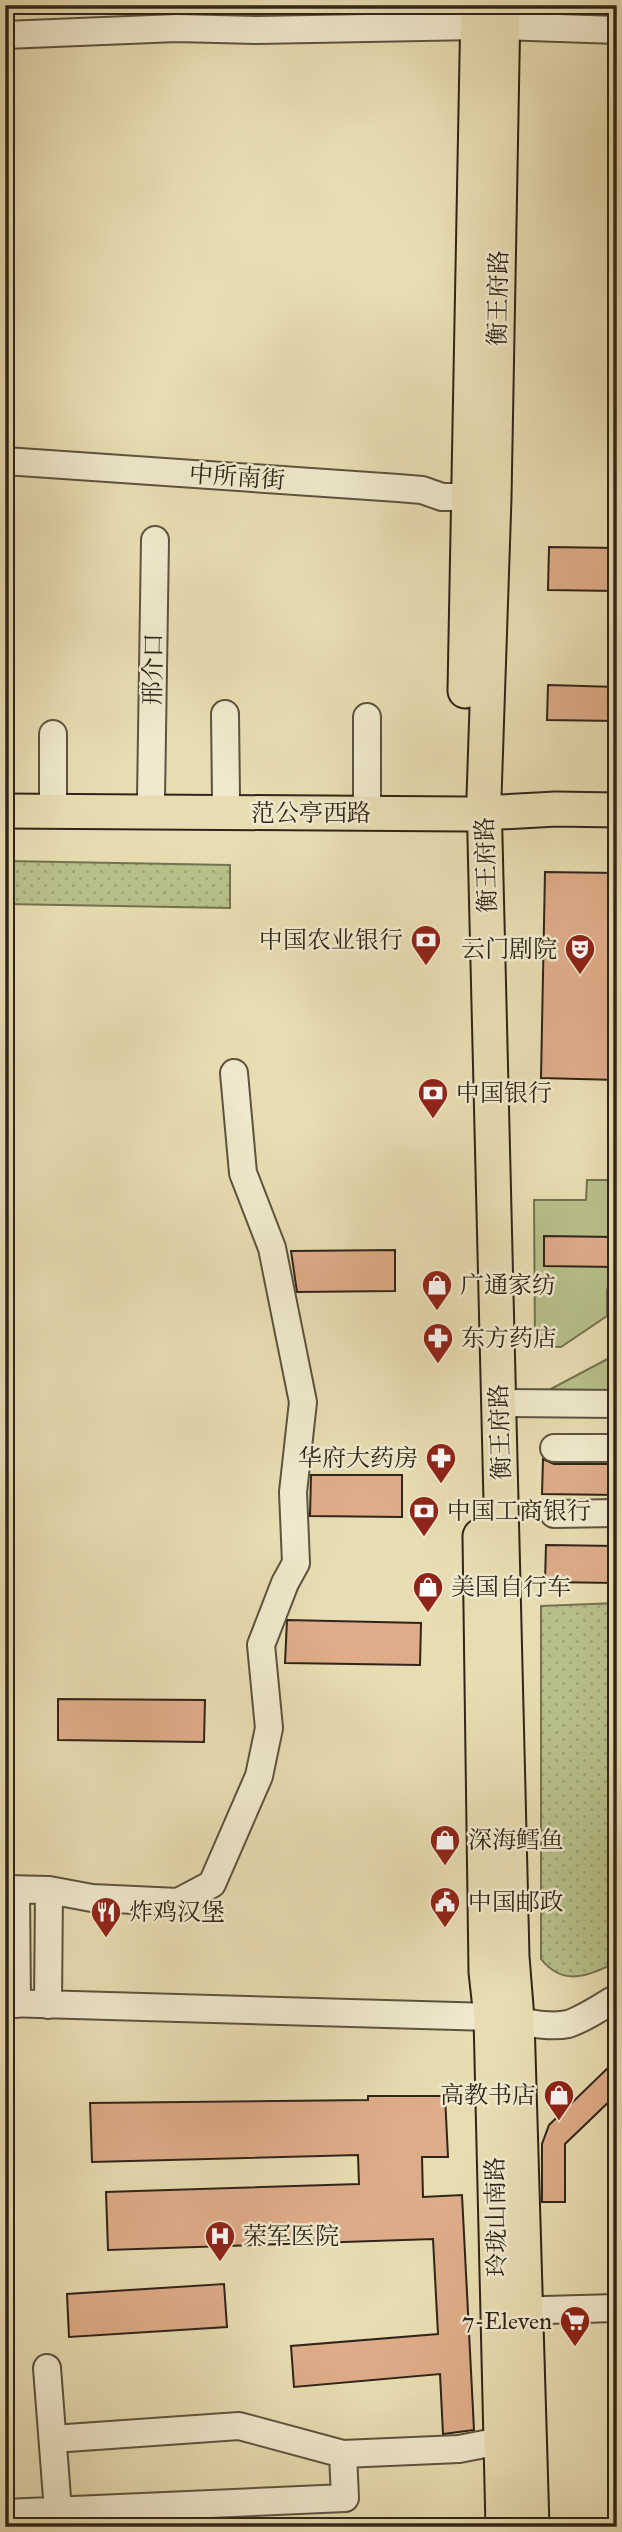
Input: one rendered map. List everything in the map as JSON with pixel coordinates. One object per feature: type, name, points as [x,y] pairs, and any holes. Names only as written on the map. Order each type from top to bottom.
[{"type":"main road","name":"衡王府路","points":[[490,16],[467,498],[475,806],[500,1403],[512,1957],[504,2018]]},
{"type":"main road","name":"衡王府路","points":[[490,16],[494,498],[475,806],[478,1390],[486,1972],[504,2018]]},
{"type":"main road","name":"范公亭西路","points":[[5,811],[475,806],[617,795]]},
{"type":"main road","name":"范公亭西路","points":[[5,797],[368,799],[475,806],[617,810]]},
{"type":"main road","name":"玲珑山南路","points":[[504,2018],[511,2311],[532,2527]]},
{"type":"main road","name":"玲珑山南路","points":[[503,2527],[500,2441],[511,2311]]},
{"type":"street","points":[[5,35],[177,28],[257,30],[490,16],[617,30]]},
{"type":"street","name":"中所南街","points":[[5,461],[398,488],[422,490],[442,497],[467,498]]},
{"type":"street","name":"邢介口","points":[[151,798],[155,540]]},
{"type":"street","points":[[225,714],[226,798]]},
{"type":"street","points":[[367,718],[368,799]]},
{"type":"street","points":[[53,734],[53,797]]},
{"type":"street","points":[[233,1073],[243,1172],[272,1248],[303,1402],[293,1492],[296,1563],[285,1583],[261,1644],[269,1728],[259,1776],[212,1884],[178,1902],[92,1898],[49,1890],[11,1889],[11,2003],[504,2018],[542,2026],[568,2024],[617,1998]]},
{"type":"street","points":[[500,1403],[617,1404]]},
{"type":"street","points":[[554,1448],[617,1448]]},
{"type":"street","points":[[554,1514],[617,1513]]},
{"type":"street","points":[[48,2004],[49,1890]]},
{"type":"street","points":[[511,2311],[617,2308]]},
{"type":"street","points":[[47,2368],[58,2511]]},
{"type":"street","points":[[53,2439],[239,2426],[343,2454],[459,2449],[500,2441]]},
{"type":"street","points":[[5,2513],[58,2511],[225,2515],[345,2498],[343,2454]]},
{"type":"green space","points":[[5,861],[230,865],[230,908],[5,904]]},
{"type":"green space","points":[[587,1180],[617,1180],[617,1267],[607,1290],[607,1316],[561,1347],[535,1346],[534,1200],[586,1200]]},
{"type":"green space","points":[[613,1356],[617,1361],[617,1392],[547,1391]]},
{"type":"green space","points":[[617,1603],[617,1962],[587,1974],[568,1976],[559,1974],[541,1959],[541,1606]]},
{"type":"building","points":[[549,547],[617,548],[617,591],[548,590]]},
{"type":"building","points":[[548,685],[617,687],[617,721],[547,720]]},
{"type":"building","name":"云门剧院","points":[[545,872],[617,873],[617,1080],[541,1078]]},
{"type":"building","points":[[544,1236],[614,1237],[614,1267],[544,1266]]},
{"type":"building","points":[[395,1250],[395,1291],[297,1292],[291,1251]]},
{"type":"building","points":[[543,1459],[554,1464],[617,1464],[617,1495],[542,1494]]},
{"type":"building","points":[[311,1475],[402,1475],[402,1517],[310,1516]]},
{"type":"building","points":[[546,1545],[617,1546],[617,1583],[545,1582]]},
{"type":"building","points":[[287,1620],[421,1623],[420,1665],[285,1663]]},
{"type":"building","points":[[58,1699],[205,1700],[204,1742],[58,1740]]},
{"type":"building","points":[[617,2059],[617,2094],[565,2144],[565,2202],[542,2202],[542,2144],[549,2125]]},
{"type":"building","points":[[368,2096],[445,2096],[448,2157],[422,2157],[423,2197],[462,2195],[474,2430],[443,2434],[440,2374],[294,2387],[291,2346],[438,2334],[433,2239],[108,2250],[106,2192],[359,2184],[358,2155],[92,2162],[90,2103],[368,2100]]},
{"type":"building","points":[[224,2284],[227,2327],[69,2337],[67,2294]]},
{"type":"place","name":"中国农业银行","points":[[426,967]]},
{"type":"place","name":"云门剧院","points":[[580,976]]},
{"type":"place","name":"中国银行","points":[[433,1120]]},
{"type":"place","name":"广通家纺","points":[[437,1312]]},
{"type":"place","name":"东方药店","points":[[438,1365]]},
{"type":"place","name":"华府大药房","points":[[441,1485]]},
{"type":"place","name":"中国工商银行","points":[[424,1538]]},
{"type":"place","name":"美国自行车","points":[[428,1614]]},
{"type":"place","name":"深海鳕鱼","points":[[445,1867]]},
{"type":"place","name":"中国邮政","points":[[445,1929]]},
{"type":"place","name":"炸鸡汉堡","points":[[106,1939]]},
{"type":"place","name":"高教书店","points":[[559,2122]]},
{"type":"place","name":"荣军医院","points":[[220,2263]]},
{"type":"place","name":"7-Eleven","points":[[575,2348]]}]
